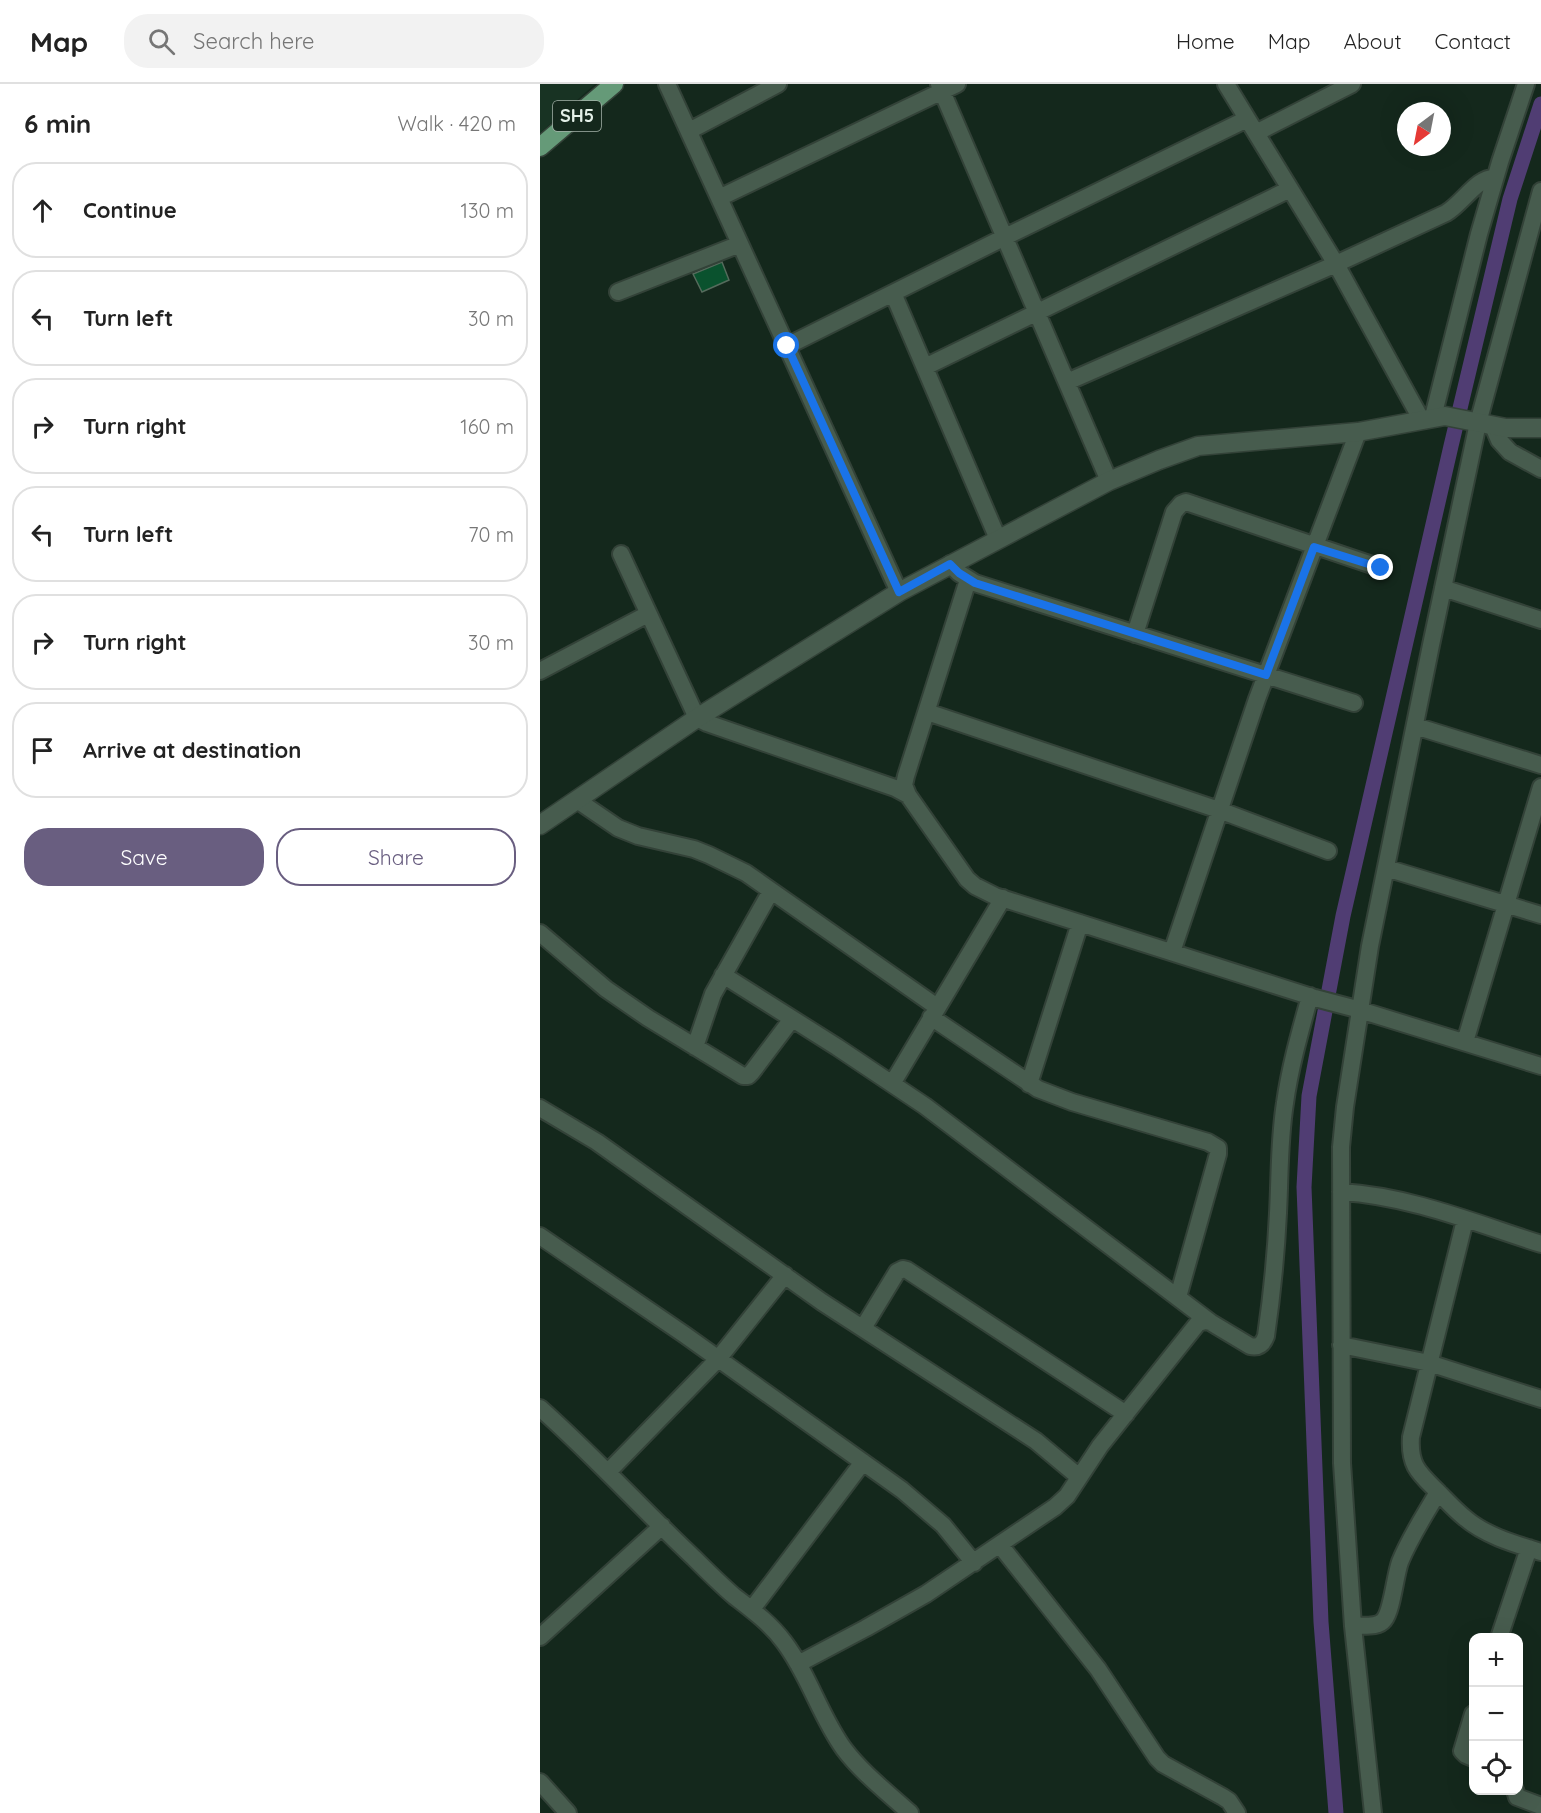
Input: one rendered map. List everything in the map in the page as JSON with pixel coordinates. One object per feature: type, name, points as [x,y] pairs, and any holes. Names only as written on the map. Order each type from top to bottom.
[{"type":"main road","name":"SH5","points":[[540,147],[614,84]]},
{"type":"street","points":[[667,84],[899,592]]},
{"type":"street","points":[[689,131],[778,84]]},
{"type":"street","points":[[1226,84],[1433,417]]},
{"type":"street","points":[[787,346],[1005,237],[1252,126],[1352,84]]},
{"type":"street","points":[[1433,417],[1479,234],[1526,84]]},
{"type":"street","points":[[719,198],[946,86],[1005,237],[1109,481]]},
{"type":"street","points":[[1067,382],[1446,213],[1459,204],[1480,182],[1490,177],[1495,178]]},
{"type":"street","points":[[925,367],[1290,189]]},
{"type":"street","points":[[1373,1813],[1353,1626],[1342,1463],[1341,1147],[1345,1107],[1357,1009],[1443,588],[1480,423],[1541,191]]},
{"type":"street","points":[[618,292],[740,244]]},
{"type":"street","points":[[893,293],[998,538]]},
{"type":"street","points":[[540,825],[697,718],[899,592],[1109,481],[1160,460],[1198,447],[1358,432],[1433,417],[1506,428],[1541,428]]},
{"type":"street","points":[[1480,423],[1510,452],[1541,469]]},
{"type":"street","points":[[1172,952],[1266,675],[1358,432]]},
{"type":"street","points":[[1135,634],[1174,512],[1186,502],[1381,568]]},
{"type":"street","points":[[621,554],[697,718],[895,788],[908,795]]},
{"type":"street","points":[[950,564],[968,580],[1354,703]]},
{"type":"street","points":[[968,580],[904,785],[908,795],[967,879],[1003,898],[1313,997],[1541,1066]]},
{"type":"street","points":[[1443,588],[1541,620]]},
{"type":"street","points":[[540,671],[648,614]]},
{"type":"street","points":[[927,712],[1219,810],[1328,851]]},
{"type":"street","points":[[1415,726],[1541,765]]},
{"type":"street","points":[[1465,1042],[1541,787]]},
{"type":"street","points":[[577,800],[618,828],[638,836],[709,855],[746,873],[1029,1084],[1064,1100],[1208,1142],[1218,1148],[1178,1297]]},
{"type":"street","points":[[1386,868],[1541,915]]},
{"type":"street","points":[[695,1047],[713,994],[771,891]]},
{"type":"street","points":[[892,1084],[1003,898]]},
{"type":"street","points":[[1029,1084],[1080,923]]},
{"type":"street","points":[[543,943],[648,1018],[738,1074],[748,1076],[752,1072],[792,1018]]},
{"type":"street","points":[[723,975],[792,1018],[963,1133],[1210,1322],[1250,1346],[1256,1347],[1260,1346],[1266,1336],[1277,1229],[1280,1141],[1284,1104],[1290,1069],[1313,997]]},
{"type":"street","points":[[540,1108],[597,1142],[785,1275],[1036,1441],[1079,1477]]},
{"type":"street","points":[[1341,1192],[1369,1194],[1409,1202],[1466,1220],[1540,1239]]},
{"type":"street","points":[[1466,1220],[1411,1437],[1410,1451],[1413,1464],[1466,1519],[1497,1537],[1535,1550],[1501,1633]]},
{"type":"street","points":[[540,1236],[902,1490],[943,1525],[974,1563]]},
{"type":"street","points":[[863,1328],[897,1272],[907,1270],[1126,1414]]},
{"type":"street","points":[[608,1472],[718,1359],[785,1275]]},
{"type":"street","points":[[798,1664],[886,1617],[974,1563],[1055,1507],[1067,1496],[1092,1457],[1195,1327],[1202,1322],[1210,1322]]},
{"type":"street","points":[[1341,1345],[1429,1363],[1541,1399]]},
{"type":"street","points":[[540,1408],[725,1588],[752,1609],[783,1641],[798,1664],[844,1750],[909,1813]]},
{"type":"street","points":[[752,1609],[863,1462]]},
{"type":"street","points":[[1353,1626],[1377,1625],[1386,1618],[1400,1563],[1438,1492]]},
{"type":"street","points":[[540,1637],[662,1526]]},
{"type":"street","points":[[1000,1545],[1098,1669],[1157,1758],[1163,1764],[1229,1801],[1238,1813]]},
{"type":"street","points":[[1469,1727],[1462,1750],[1469,1756]]},
{"type":"street","points":[[540,1782],[568,1813]]},
{"type":"street","points":[[1516,1795],[1541,1806]]},
{"type":"shaded area","points":[[540,84],[595,84],[540,133]]},
{"type":"building","points":[[722,262],[729,280],[702,292],[693,274]]},
{"type":"waterway","points":[[1336,1813],[1321,1622],[1304,1187],[1309,1096],[1343,916],[1451,446],[1510,199],[1541,104]]},
{"type":"route","points":[[787,346],[899,592],[950,564],[968,580],[975,583],[1266,675],[1314,547],[1381,568]]}]
